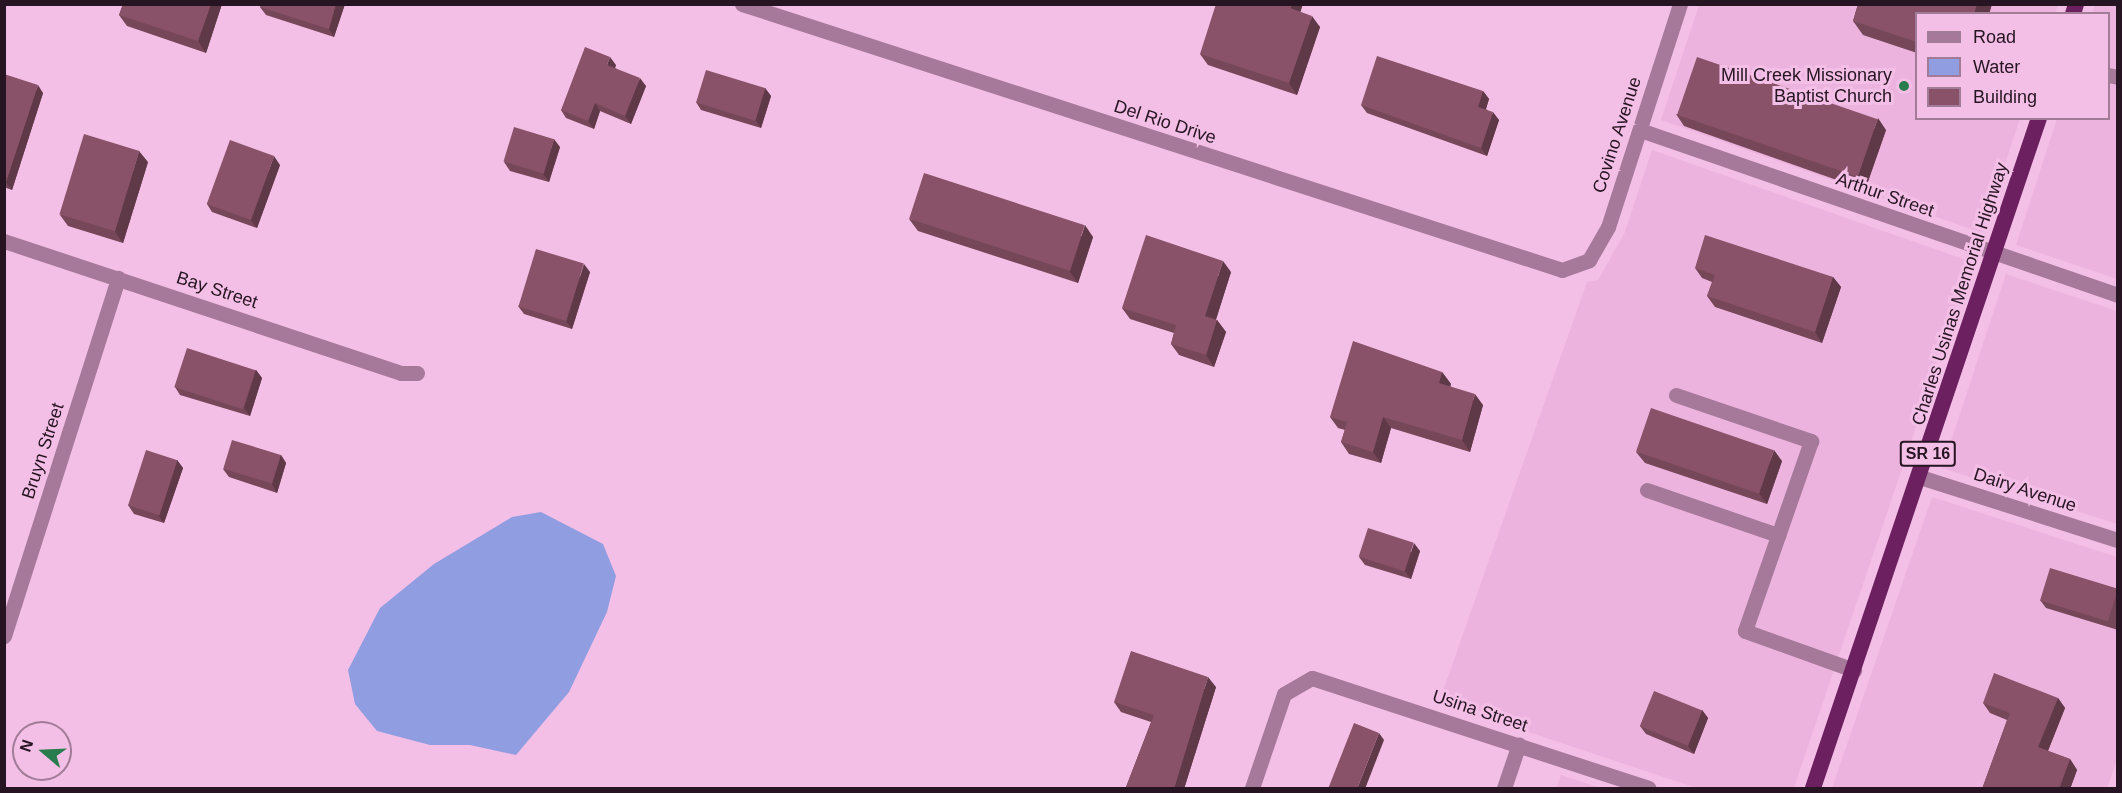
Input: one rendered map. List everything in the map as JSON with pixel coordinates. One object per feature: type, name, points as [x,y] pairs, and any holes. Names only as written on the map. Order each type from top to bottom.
[{"type":"highway","name":"Charles Usinas Memorial Highway","points":[[1813,789],[1920,477],[2038,120]]},
{"type":"street","name":"Del Rio Drive","points":[[742,4],[1416,226],[1562,270],[1576,268]]},
{"type":"street","name":"Covino Avenue","points":[[1576,268],[1589,260],[1608,227],[1680,4]]},
{"type":"street","name":"Arthur Street","points":[[1640,129],[2118,295]]},
{"type":"street","name":"Bay Street","points":[[4,241],[401,373],[417,373]]},
{"type":"street","name":"Bruyn Street","points":[[4,636],[118,278]]},
{"type":"street","points":[[1676,395],[1811,441],[1745,631],[1854,670]]},
{"type":"street","name":"Dairy Avenue","points":[[1920,477],[2118,540]]},
{"type":"street","points":[[1647,490],[1778,535]]},
{"type":"street","name":"Usina Street","points":[[1252,789],[1277,706],[1299,682],[1325,679],[1649,789]]},
{"type":"street","points":[[1504,789],[1519,744]]},
{"type":"shaded area","points":[[1699,5],[2058,5],[2055,12],[1915,12],[1915,120],[2020,120],[1982,233],[1661,120]]},
{"type":"shaded area","points":[[2095,5],[2117,5],[2117,279],[2016,245],[2057,120],[2110,120],[2110,12],[2092,12]]},
{"type":"shaded area","points":[[1652,150],[1972,262],[1794,788],[1696,788],[1439,702],[1587,282],[1598,280],[1625,232]]},
{"type":"shaded area","points":[[2006,274],[2117,311],[2117,524],[1942,468]]},
{"type":"shaded area","points":[[1932,497],[2117,557],[2118,757],[2107,788],[1832,788]]},
{"type":"shaded area","points":[[1561,775],[1601,788],[1556,788]]},
{"type":"water","points":[[541,512],[603,544],[616,576],[607,612],[569,692],[516,755],[470,745],[430,745],[377,731],[355,704],[348,670],[380,608],[434,564],[512,517]]},
{"type":"building","points":[[123,4],[211,4],[198,41],[119,15]]},
{"type":"building","points":[[261,4],[336,4],[329,29],[260,7]]},
{"type":"building","points":[[1216,4],[1291,4],[1290,8],[1312,16],[1289,83],[1200,54]]},
{"type":"building","points":[[1858,4],[1977,4],[1975,12],[1915,12],[1915,41],[1853,21]]},
{"type":"building","points":[[585,47],[610,57],[607,65],[640,78],[625,116],[595,103],[588,121],[561,110]]},
{"type":"building","points":[[1377,56],[1483,91],[1478,107],[1493,112],[1481,148],[1361,105]]},
{"type":"building","points":[[1697,57],[1878,119],[1858,177],[1677,115]]},
{"type":"building","points":[[706,70],[765,88],[755,121],[696,103]]},
{"type":"building","points":[[4,74],[38,85],[6,182],[4,181]]},
{"type":"building","points":[[514,127],[554,139],[544,174],[503,161]]},
{"type":"building","points":[[84,134],[139,151],[115,231],[59,214]]},
{"type":"building","points":[[230,140],[274,156],[251,220],[207,204]]},
{"type":"building","points":[[924,173],[1085,225],[1070,271],[909,219]]},
{"type":"building","points":[[1146,235],[1223,261],[1205,316],[1217,320],[1206,355],[1171,344],[1176,325],[1122,308]]},
{"type":"building","points":[[1705,235],[1833,277],[1815,332],[1707,296],[1715,275],[1695,268]]},
{"type":"building","points":[[536,249],[584,264],[566,321],[518,306]]},
{"type":"building","points":[[1353,341],[1442,372],[1439,383],[1475,394],[1462,440],[1383,417],[1373,452],[1341,442],[1347,422],[1330,417]]},
{"type":"building","points":[[187,348],[255,370],[243,409],[174,387]]},
{"type":"building","points":[[1651,408],[1774,450],[1759,494],[1636,451]]},
{"type":"building","points":[[232,440],[281,455],[272,484],[223,469]]},
{"type":"building","points":[[146,450],[177,460],[159,515],[128,505]]},
{"type":"building","points":[[1368,528],[1414,543],[1404,571],[1359,557]]},
{"type":"building","points":[[2050,568],[2118,589],[2108,621],[2040,601]]},
{"type":"building","points":[[1131,651],[1208,677],[1174,789],[1129,789],[1126,787],[1154,715],[1114,702]]},
{"type":"building","points":[[1994,673],[2058,698],[2038,747],[2070,759],[2059,789],[1982,789],[2010,713],[1983,703]]},
{"type":"building","points":[[1654,691],[1702,710],[1688,746],[1640,726]]},
{"type":"building","points":[[1354,723],[1379,733],[1357,789],[1328,789]]},
{"type":"place","name":"Mill Creek Missionary Baptist Church","points":[[1904,86]]}]
